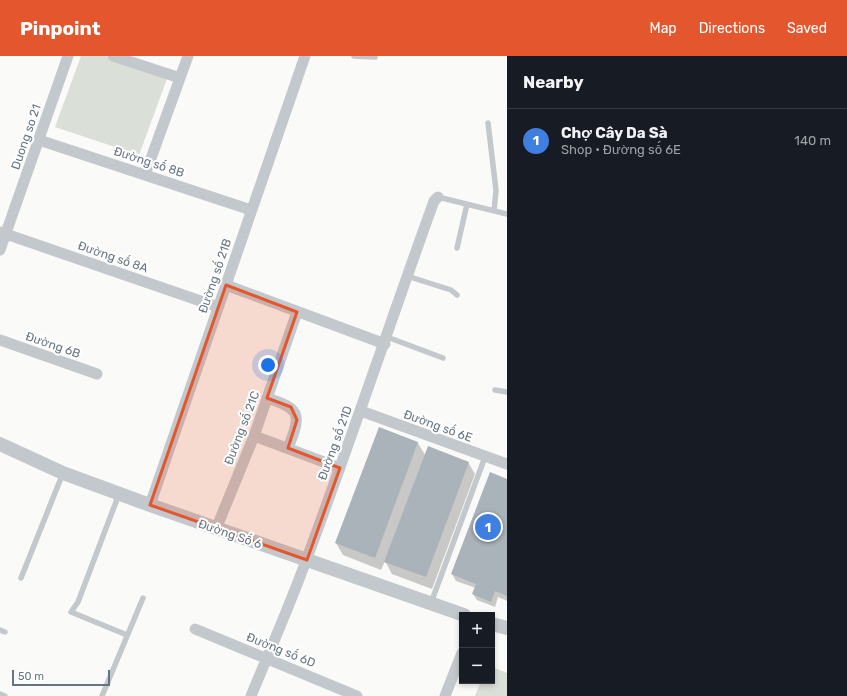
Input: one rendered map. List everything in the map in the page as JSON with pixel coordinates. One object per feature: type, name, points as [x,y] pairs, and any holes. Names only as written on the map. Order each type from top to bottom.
[{"type":"street","name":"Duong so 21","points":[[0,250],[3,233],[39,140],[68,56]]},
{"type":"street","points":[[113,56],[180,78]]},
{"type":"street","points":[[145,175],[188,56]]},
{"type":"street","name":"Đường số 21B","points":[[150,505],[305,56]]},
{"type":"street","name":"Đường số 8B","points":[[39,140],[252,210]]},
{"type":"street","name":"Đường số 21D","points":[[251,696],[307,560],[361,411],[434,201],[438,198]]},
{"type":"street","name":"Đường số 8A","points":[[3,233],[218,307]]},
{"type":"street","points":[[226,285],[297,312],[386,340]]},
{"type":"street","name":"Đường số 21C","points":[[216,529],[254,436],[297,312]]},
{"type":"street","name":"Đường 6B","points":[[0,340],[97,374]]},
{"type":"street","points":[[267,398],[292,407],[295,413],[297,426],[288,448]]},
{"type":"street","name":"Đường số 6E","points":[[361,411],[507,464]]},
{"type":"street","points":[[254,436],[340,468]]},
{"type":"street","name":"Đường Số 6","points":[[0,444],[63,473],[119,494],[459,613]]},
{"type":"street","points":[[495,625],[507,628]]},
{"type":"street","name":"Đường số 6D","points":[[195,629],[357,696]]},
{"type":"street","points":[[445,696],[459,661]]},
{"type":"lane","points":[[354,56],[376,56]]},
{"type":"lane","points":[[488,123],[496,190],[494,210]]},
{"type":"lane","points":[[438,198],[507,214]]},
{"type":"lane","points":[[457,248],[467,204]]},
{"type":"lane","points":[[407,276],[451,290],[457,295]]},
{"type":"lane","points":[[386,340],[443,358]]},
{"type":"lane","points":[[495,390],[507,392]]},
{"type":"lane","points":[[430,604],[485,457]]},
{"type":"lane","points":[[21,578],[63,473]]},
{"type":"lane","points":[[119,494],[78,602],[71,612],[127,635]]},
{"type":"lane","points":[[102,696],[143,598]]},
{"type":"lane","points":[[0,694],[5,696]]},
{"type":"highlighted area","points":[[226,285],[297,312],[267,398],[291,407],[297,420],[288,448],[340,468],[307,560],[150,505]]},
{"type":"shaded area","points":[[81,56],[105,56],[168,76],[139,155],[55,127]]},
{"type":"shaded area","points":[[495,668],[507,673],[507,696],[475,696],[480,684],[495,684]]},
{"type":"building","points":[[379,427],[418,442],[375,558],[335,543]]},
{"type":"building","points":[[428,446],[469,462],[426,577],[384,562]]},
{"type":"building","points":[[490,472],[507,479],[507,596],[495,591],[491,602],[472,594],[476,584],[451,574]]},
{"type":"place","name":"Chợ Cây Da Sà","points":[[488,527]]}]
